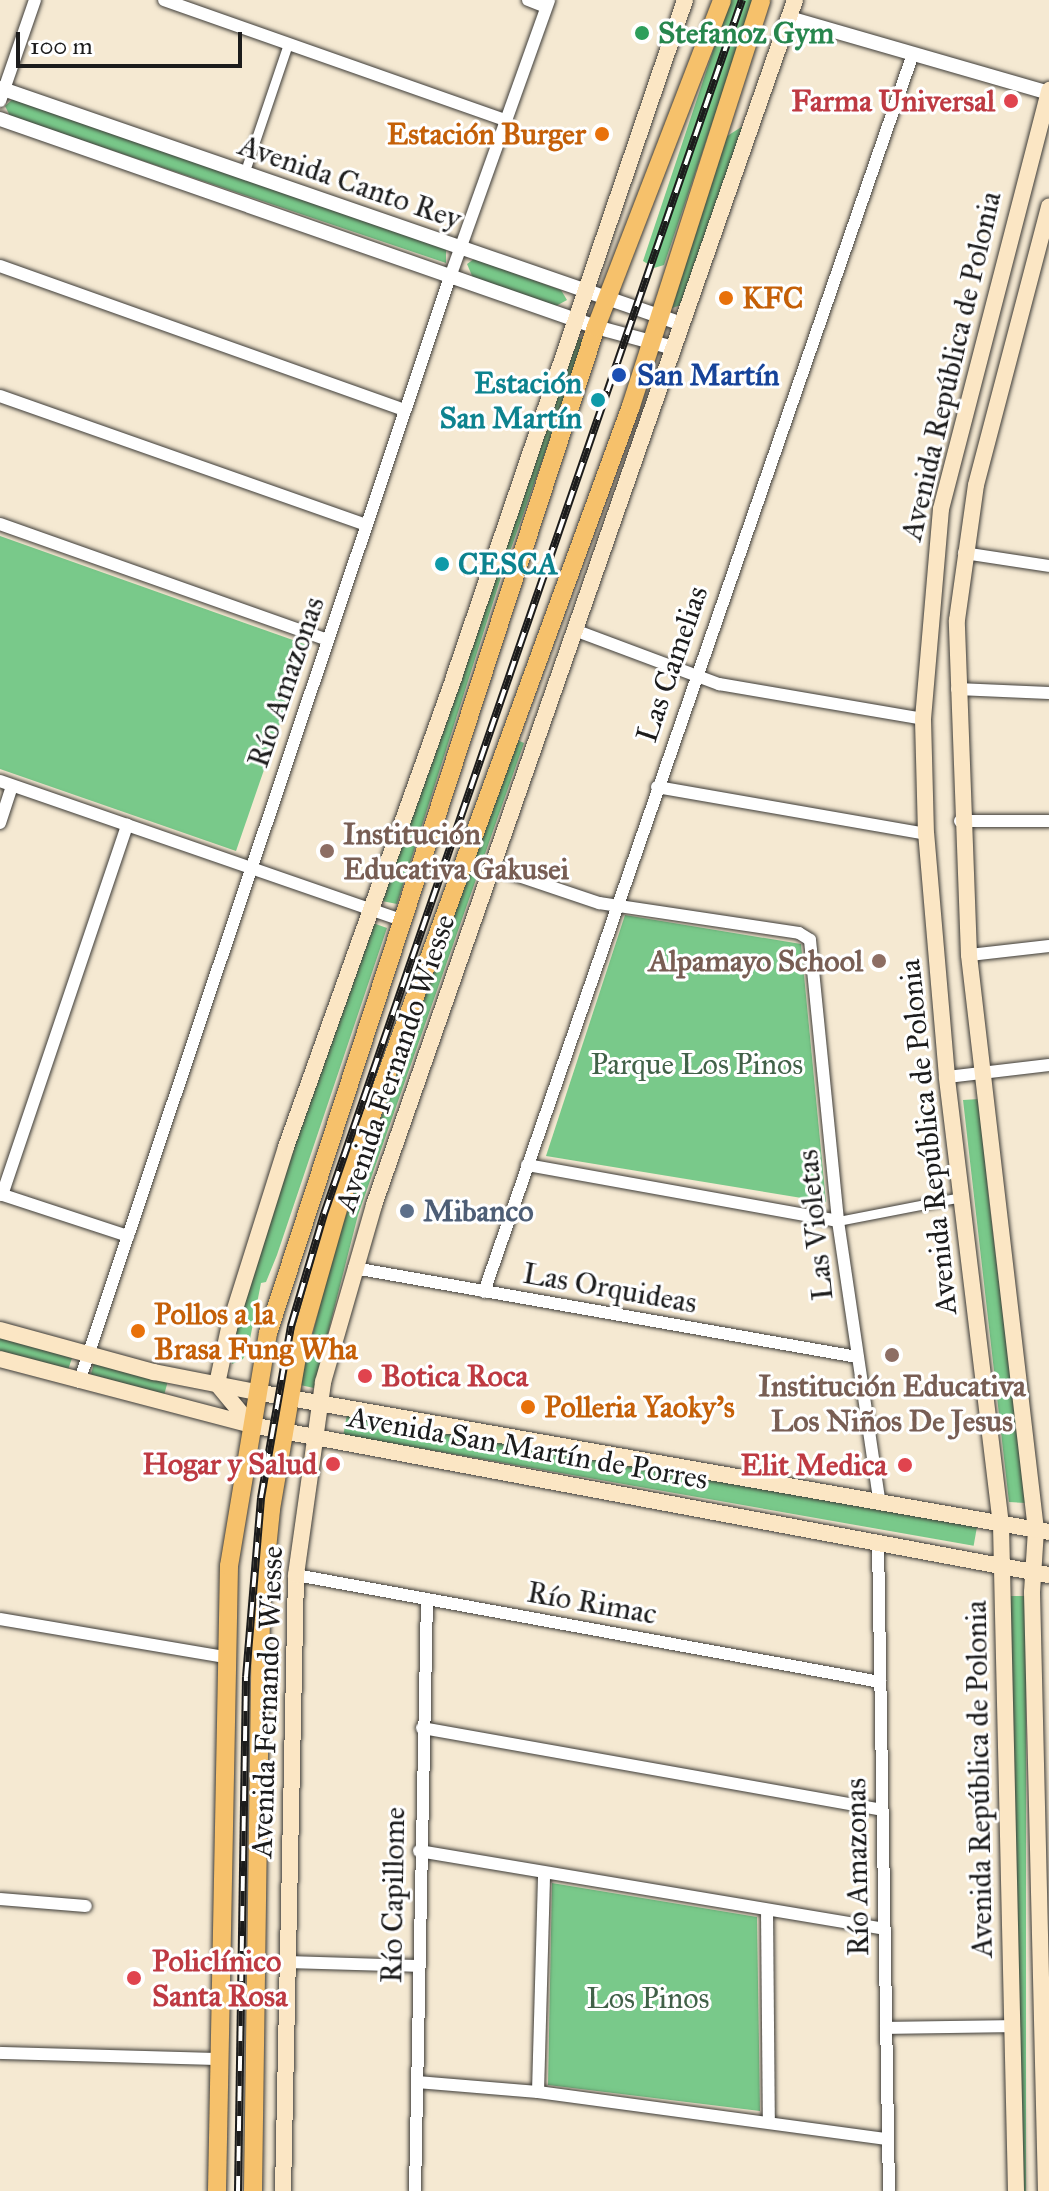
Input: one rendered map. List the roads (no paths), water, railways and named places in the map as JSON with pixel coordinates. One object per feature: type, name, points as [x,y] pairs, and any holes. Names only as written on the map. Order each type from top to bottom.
[{"type":"main road","points":[[251,1425],[217,1384],[286,1147],[371,910],[685,0]]},
{"type":"main road","name":"Avenida Fernando Wiesse","points":[[217,2191],[224,1657],[229,1566],[256,1392],[286,1269],[596,327],[722,0]]},
{"type":"main road","name":"Avenida Fernando Wiesse","points":[[253,2191],[261,1608],[283,1431],[314,1286],[341,1199],[563,599],[651,341],[761,0]]},
{"type":"main road","name":"Avenida Fernando Wiesse","points":[[283,2191],[285,1962],[296,1575],[321,1403],[354,1268],[795,0]]},
{"type":"main road","name":"Avenida República de Polonia","points":[[1016,2191],[1001,1525],[947,1077],[926,834],[923,719],[941,509],[1049,93]]},
{"type":"main road","name":"Avenida República de Polonia","points":[[1047,2180],[1042,1531],[980,1071],[960,821],[957,689],[964,553],[992,417],[1049,206]]},
{"type":"main road","name":"Avenida San Martín de Porres","points":[[0,1330],[184,1378],[256,1392],[1042,1531]]},
{"type":"main road","name":"Avenida San Martín de Porres","points":[[0,1359],[251,1425],[1041,1575]]},
{"type":"main road","points":[[177,1406],[184,1378]]},
{"type":"street","points":[[1,93],[35,0]]},
{"type":"street","points":[[164,0],[505,120]]},
{"type":"street","points":[[528,0],[548,3]]},
{"type":"street","name":"Río Amazonas","points":[[79,1382],[450,277],[548,3]]},
{"type":"street","points":[[789,18],[1049,93]]},
{"type":"street","points":[[247,165],[288,44]]},
{"type":"street","name":"Las Camelias","points":[[484,1292],[694,675],[913,54]]},
{"type":"street","name":"Avenida Canto Rey","points":[[1,93],[609,296],[682,324]]},
{"type":"street","name":"Avenida Canto Rey","points":[[0,119],[596,327],[674,348]]},
{"type":"street","points":[[0,266],[405,410]]},
{"type":"street","points":[[0,396],[366,525]]},
{"type":"street","points":[[0,524],[328,640]]},
{"type":"street","points":[[964,553],[1049,566]]},
{"type":"street","points":[[577,631],[694,675],[923,719]]},
{"type":"street","points":[[957,689],[1049,693]]},
{"type":"street","points":[[0,823],[6,783],[402,920]]},
{"type":"street","points":[[657,787],[926,834]]},
{"type":"street","points":[[960,821],[1049,821]]},
{"type":"street","points":[[127,825],[1,1194],[128,1236]]},
{"type":"street","points":[[492,867],[599,903],[617,904]]},
{"type":"street","name":"Las Violetas","points":[[617,904],[799,933],[810,940],[838,1221],[880,1504]]},
{"type":"street","points":[[969,955],[1049,946]]},
{"type":"street","points":[[947,1077],[1049,1065]]},
{"type":"street","points":[[527,1165],[838,1221],[961,1197]]},
{"type":"street","name":"Las Orquideas","points":[[354,1268],[857,1357]]},
{"type":"street","name":"Río Amazonas","points":[[878,1542],[889,2191]]},
{"type":"street","name":"Río Rimac","points":[[296,1575],[880,1682]]},
{"type":"street","name":"Río Capillome","points":[[415,2191],[419,1851],[427,1599]]},
{"type":"street","points":[[1,1624],[224,1657]]},
{"type":"street","points":[[422,1728],[882,1810]]},
{"type":"street","points":[[419,1851],[544,1875],[885,1929]]},
{"type":"street","points":[[538,2092],[544,1875]]},
{"type":"street","points":[[0,1899],[86,1906]]},
{"type":"street","points":[[767,1910],[769,2122]]},
{"type":"street","points":[[285,1962],[418,1966]]},
{"type":"street","points":[[886,2028],[1013,2026]]},
{"type":"street","points":[[0,2053],[219,2059]]},
{"type":"street","points":[[417,2082],[538,2092],[887,2139]]},
{"type":"railway","points":[[238,2191],[246,1677],[261,1498],[291,1326],[324,1214],[742,0]]},
{"type":"place","name":"Stefanoz Gym","points":[[642,33]]},
{"type":"place","name":"Farma Universal","points":[[1011,101]]},
{"type":"place","name":"Estación Burger","points":[[602,134]]},
{"type":"place","name":"KFC","points":[[726,298]]},
{"type":"place","name":"San Martín","points":[[619,375]]},
{"type":"place","name":"Estación San Martín","points":[[598,400]]},
{"type":"place","name":"CESCA","points":[[442,564]]},
{"type":"place","name":"Institución Educativa Gakusei","points":[[327,851]]},
{"type":"place","name":"Alpamayo School","points":[[879,961]]},
{"type":"place","name":"Mibanco","points":[[407,1211]]},
{"type":"place","name":"Pollos a la Brasa Fung Wha","points":[[138,1331]]},
{"type":"place","name":"Institución Educativa Los Niños De Jesus","points":[[892,1355]]},
{"type":"place","name":"Botica Roca","points":[[365,1376]]},
{"type":"place","name":"Polleria Yaoky's","points":[[528,1407]]},
{"type":"place","name":"Hogar y Salud","points":[[333,1464]]},
{"type":"place","name":"Elit Medica","points":[[905,1465]]},
{"type":"place","name":"Policlínico Santa Rosa","points":[[134,1978]]},
{"type":"park label","name":"Parque Los Pinos","points":[[697,1064]]},
{"type":"park label","name":"Los Pinos","points":[[648,1998]]}]
